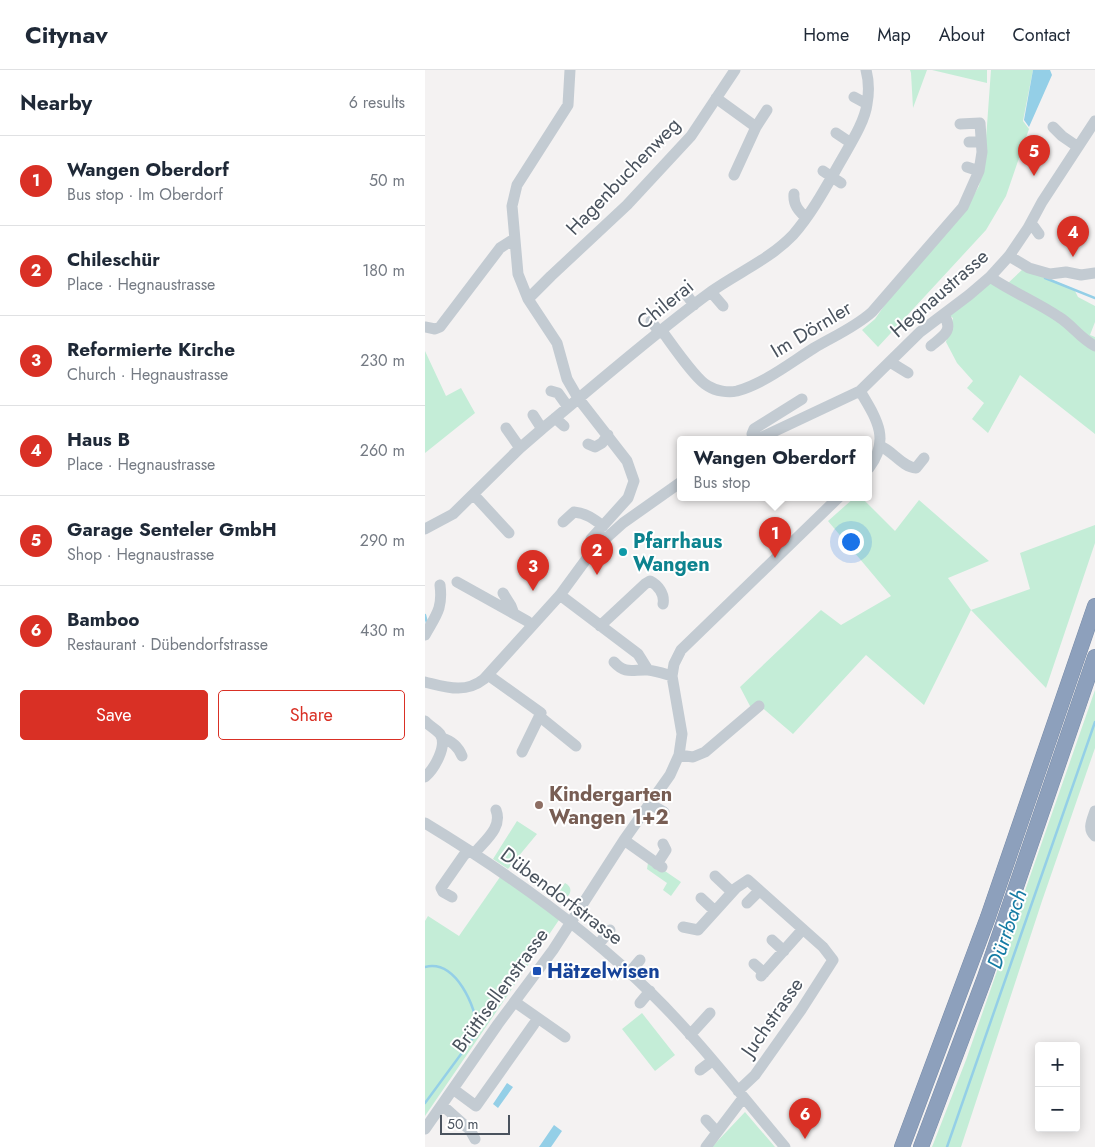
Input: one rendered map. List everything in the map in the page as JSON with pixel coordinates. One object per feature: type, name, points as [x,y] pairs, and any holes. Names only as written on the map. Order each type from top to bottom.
[{"type":"highway","points":[[902,1147],[988,917],[1095,606]]},
{"type":"highway","points":[[921,1147],[985,977],[1095,657]]},
{"type":"street","points":[[570,70],[568,105],[517,185],[512,206],[518,274],[528,299],[557,343],[567,379],[579,398],[627,461],[634,481],[628,498],[591,539],[593,550]]},
{"type":"street","name":"Hagenbuchenweg","points":[[528,299],[627,205],[691,136],[735,70]]},
{"type":"street","name":"Chilerai","points":[[425,529],[453,514],[520,448],[568,407],[691,307],[711,292],[740,277],[774,244],[797,229],[832,177],[845,165],[851,142],[867,104],[869,72]]},
{"type":"street","points":[[853,97],[867,104]]},
{"type":"street","points":[[716,98],[757,127]]},
{"type":"street","points":[[734,175],[767,110]]},
{"type":"street","name":"Hegnaustrasse","points":[[765,436],[860,391],[920,332],[991,277],[1009,256],[1030,225],[1042,202],[1095,121]]},
{"type":"street","name":"Im Dörnler","points":[[655,319],[691,369],[707,386],[722,391],[735,391],[750,386],[821,344],[856,326],[872,312],[963,207],[979,171],[982,152],[980,123],[959,124]]},
{"type":"street","points":[[1053,127],[1062,136],[1079,147]]},
{"type":"street","points":[[836,134],[851,142]]},
{"type":"street","points":[[969,142],[981,142]]},
{"type":"street","points":[[967,167],[979,171]]},
{"type":"street","points":[[794,194],[793,202],[806,218]]},
{"type":"street","points":[[1030,225],[1039,234]]},
{"type":"street","points":[[797,229],[807,235]]},
{"type":"street","points":[[425,327],[436,329],[440,327],[500,248],[514,239]]},
{"type":"street","points":[[1009,256],[1029,268],[1050,274],[1066,272],[1081,275],[1095,273]]},
{"type":"street","points":[[991,277],[1059,317],[1073,328],[1079,336],[1095,346]]},
{"type":"street","points":[[711,292],[723,306]]},
{"type":"street","points":[[683,296],[691,307]]},
{"type":"street","points":[[931,346],[948,330],[949,324],[944,315]]},
{"type":"street","points":[[890,362],[908,373]]},
{"type":"street","points":[[551,391],[558,392],[568,407]]},
{"type":"street","points":[[860,391],[878,421],[880,446],[878,455],[872,464]]},
{"type":"street","points":[[753,436],[755,429],[802,399]]},
{"type":"street","points":[[833,405],[837,416]]},
{"type":"street","points":[[533,415],[542,429]]},
{"type":"street","points":[[555,418],[564,426]]},
{"type":"street","points":[[506,428],[520,448]]},
{"type":"street","points":[[590,449],[602,443],[608,435]]},
{"type":"street","points":[[880,446],[887,448],[909,467],[916,468],[924,458]]},
{"type":"street","points":[[425,682],[454,688],[467,688],[488,675],[560,595],[593,550],[623,523],[677,485]]},
{"type":"street","points":[[474,495],[509,533]]},
{"type":"street","points":[[614,662],[620,669],[626,671],[648,670],[673,676],[674,664],[681,650],[705,632],[788,551],[832,501]]},
{"type":"street","points":[[563,522],[574,512],[581,512],[603,526]]},
{"type":"street","points":[[600,626],[650,581],[661,591],[664,600],[663,604]]},
{"type":"street","points":[[457,582],[532,626]]},
{"type":"street","points":[[425,635],[440,608],[442,600],[440,585]]},
{"type":"street","points":[[503,593],[514,614]]},
{"type":"street","points":[[560,595],[638,654],[648,670]]},
{"type":"street","points":[[488,675],[541,713],[521,752]]},
{"type":"street","name":"Brüttisellenstrasse","points":[[425,1129],[553,950],[624,840],[671,775],[679,755],[682,734],[673,676]]},
{"type":"street","points":[[679,755],[699,756],[714,752],[759,706]]},
{"type":"street","points":[[539,716],[576,746]]},
{"type":"street","points":[[425,777],[429,774],[443,745],[442,738],[437,731],[426,726]]},
{"type":"street","points":[[442,738],[449,740],[458,747],[462,756]]},
{"type":"street","points":[[650,804],[664,812]]},
{"type":"street","points":[[452,898],[443,892],[441,888],[464,855],[472,852],[489,839],[496,828],[498,813],[496,810]]},
{"type":"street","points":[[1095,811],[1090,826],[1095,836]]},
{"type":"street","name":"Dübendorfstrasse","points":[[425,823],[472,852],[551,906],[650,991],[785,1147]]},
{"type":"street","points":[[624,840],[660,865],[666,850],[663,844]]},
{"type":"street","points":[[715,876],[732,892]]},
{"type":"street","points":[[683,927],[701,935],[715,911],[732,892],[747,880],[803,929],[788,951],[763,975],[754,964]]},
{"type":"street","points":[[747,903],[759,891]]},
{"type":"street","points":[[701,898],[715,911]]},
{"type":"street","name":"Juchstrasse","points":[[706,1147],[740,1094],[801,1010],[833,960],[823,947],[803,929]]},
{"type":"street","points":[[598,945],[610,930]]},
{"type":"street","points":[[772,940],[788,951]]},
{"type":"street","points":[[629,973],[640,960]]},
{"type":"street","points":[[640,1003],[650,991]]},
{"type":"street","points":[[515,1002],[565,1037]]},
{"type":"street","points":[[690,1035],[710,1013]]},
{"type":"street","points":[[453,1089],[476,1106],[533,1024]]},
{"type":"street","points":[[700,1070],[712,1061]]},
{"type":"street","points":[[441,1105],[470,1130],[475,1139]]},
{"type":"street","points":[[706,1120],[717,1132]]},
{"type":"green space","points":[[910,70],[927,70],[913,108],[911,73]]},
{"type":"green space","points":[[932,70],[987,70],[987,83]]},
{"type":"green space","points":[[991,70],[1033,70],[1023,121],[1029,129],[1006,196],[986,230],[878,347],[862,330],[875,319],[893,293],[965,210],[979,186],[985,153]]},
{"type":"green space","points":[[1024,268],[1074,289],[1078,297],[1095,306],[1095,322],[1090,335],[1095,337],[1095,434],[1020,375],[988,433],[972,419],[984,403],[967,388],[973,381],[957,363],[946,342],[953,318],[946,313],[990,277],[1006,285]]},
{"type":"green space","points":[[425,351],[446,396],[461,388],[475,413],[425,453]]},
{"type":"green space","points":[[919,500],[989,561],[948,578],[971,610],[924,705],[866,655],[793,734],[758,704],[750,706],[740,687],[821,610],[841,625],[891,596],[828,521],[850,501],[865,501],[895,531]]},
{"type":"green space","points":[[1095,525],[1095,543],[1046,688],[971,610],[1030,589],[1020,553]]},
{"type":"green space","points":[[1095,690],[1095,748],[1042,901],[961,1147],[932,1147],[966,1060]]},
{"type":"green space","points":[[517,821],[537,834],[508,869],[493,859]]},
{"type":"green space","points":[[648,863],[662,869],[681,882],[671,896],[663,890],[667,883],[647,869]]},
{"type":"green space","points":[[500,877],[561,917],[425,1116],[425,921],[428,916],[459,936]]},
{"type":"green space","points":[[565,883],[570,887],[570,892],[568,896],[561,898],[557,895]]},
{"type":"green space","points":[[642,1013],[675,1055],[655,1071],[622,1029]]},
{"type":"green space","points":[[745,1112],[775,1147],[712,1147]]},
{"type":"water","points":[[1033,70],[1050,70],[1052,75],[1029,127],[1024,120]]},
{"type":"water","points":[[507,1083],[513,1087],[498,1108],[493,1104]]},
{"type":"water","points":[[554,1125],[562,1131],[551,1147],[539,1147]]},
{"type":"waterway","points":[[1045,278],[1095,298]]},
{"type":"waterway","points":[[425,615],[427,623]]},
{"type":"waterway","name":"Dürrbach","points":[[947,1147],[1095,722]]},
{"type":"waterway","points":[[425,967],[436,966],[446,970],[455,977],[469,998],[478,1031],[425,1103]]},
{"type":"place","name":"Garage Senteler GmbH","points":[[1034,176]]},
{"type":"place","name":"Haus B","points":[[1073,257]]},
{"type":"place","name":"Pfarrhaus Wangen","points":[[623,552]]},
{"type":"place","name":"Wangen Oberdorf","points":[[775,558]]},
{"type":"place","name":"Chileschür","points":[[597,575]]},
{"type":"place","name":"Reformierte Kirche","points":[[533,591]]},
{"type":"place","name":"Kindergarten Wangen 1+2","points":[[539,805]]},
{"type":"place","name":"Hätzelwisen","points":[[537,971]]},
{"type":"place","name":"Bamboo","points":[[805,1139]]}]
